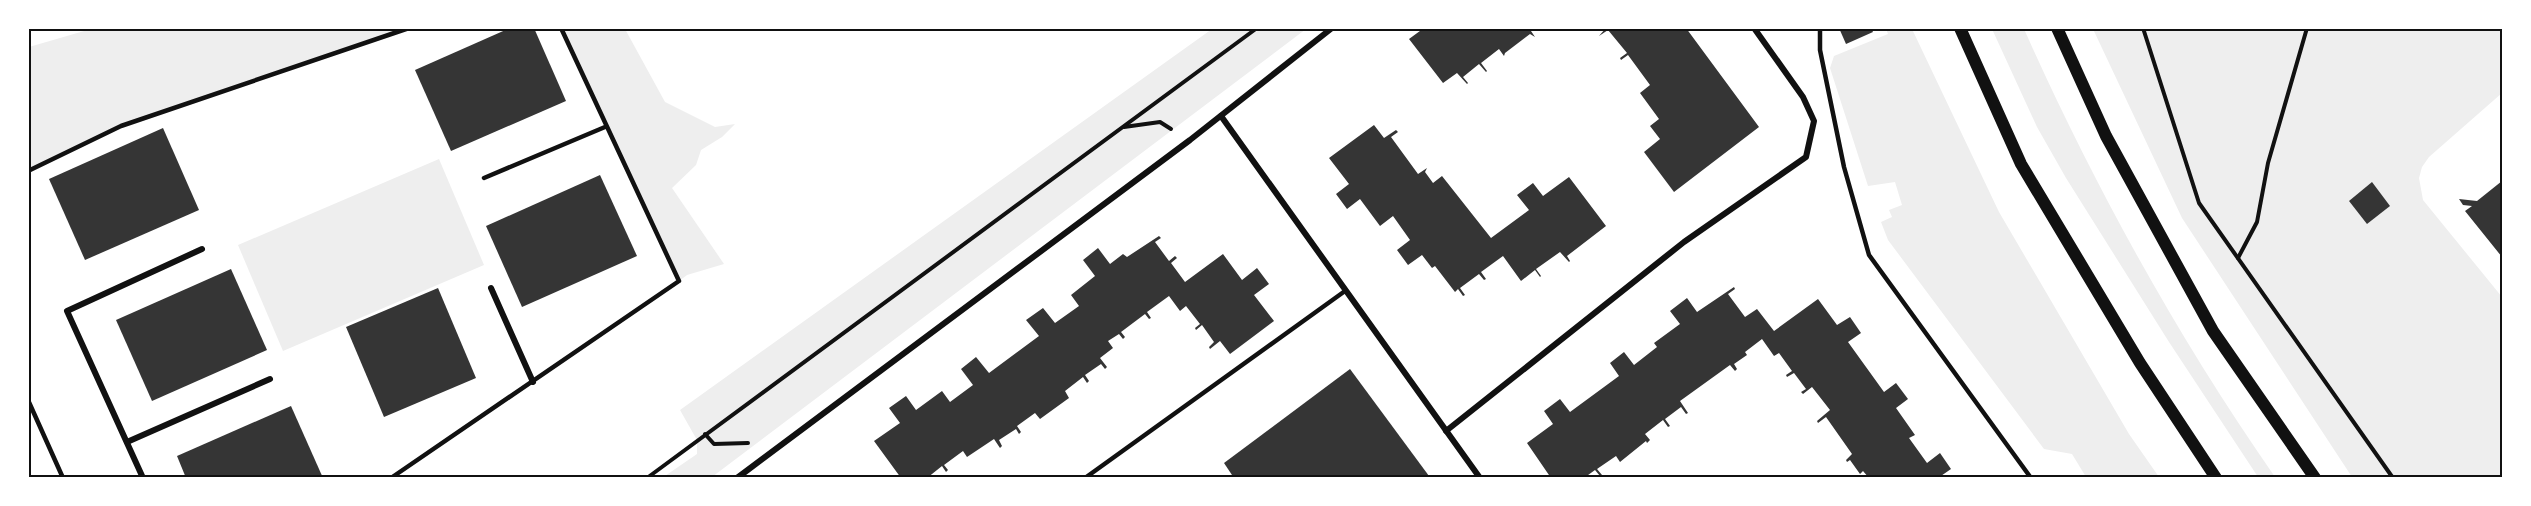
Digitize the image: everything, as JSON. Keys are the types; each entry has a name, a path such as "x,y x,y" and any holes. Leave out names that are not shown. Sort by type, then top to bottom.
{"main road":[{"path":"1960,28 2021,164 2140,363 2216,477"},
{"path":"2058,28 2106,136 2213,331 2315,477"}],"street":[{"path":"737,477 1190,140 1332,28"},
{"path":"1446,432 1684,242 1806,156 1814,121 1803,97 1754,28"},
{"path":"1221,116 1480,477"},
{"path":"142,477 67,310 202,249"},
{"path":"491,288 533,382"},
{"path":"127,442 270,379"}],"lane":[{"path":"28,171 121,126 409,28"},
{"path":"391,477 679,281 605,127 561,28"},
{"path":"1820,28 1820,50 1844,167 1869,255 2031,477"},
{"path":"484,178 605,127"},
{"path":"1084,477 1345,291"},
{"path":"28,400 63,477"}],"path":[{"path":"647,477 1257,28"},
{"path":"2143,28 2199,203 2393,477"},
{"path":"2238,258 2257,222 2268,164 2307,28"},
{"path":"1123,127 1160,122 1190,140"},
{"path":"705,434 714,444 757,442 767,455"}],"shaded area":[{"path":"91,29 409,29 121,126 29,171 29,47"},
{"path":"561,29 625,29 665,102 715,127 735,124 722,137 701,150 696,165 672,188 724,264 687,275 679,281"},
{"path":"1212,29 1306,29 712,477 662,478 697,454 697,440 680,410"},
{"path":"1886,29 1912,29 1999,212 2129,434 2159,477 2086,477 2072,454 2044,449 1888,240 1881,222 1892,217 1889,210 1902,205 1895,182 1868,186 1830,68 1834,56 1888,34"},
{"path":"1992,29 2024,29 2108,203 2139,259 2204,370 2275,477 2258,477 2169,342 2066,178 2037,127"},
{"path":"2093,29 2502,29 2502,93 2429,157 2422,167 2419,178 2423,200 2502,297 2502,477 2352,477 2182,218"},
{"path":"439,159 484,265 283,351 238,245"}],"building":[{"path":"510,28 534,28 566,101 451,151 415,70"},
{"path":"1424,28 1529,28 1535,37 1530,34 1504,56 1499,49 1481,63 1486,72 1479,64 1463,77 1467,84 1457,73 1443,83 1409,39"},
{"path":"1606,28 1686,28 1759,127 1674,192 1644,152 1660,139 1650,126 1659,119 1640,93 1650,85 1628,55 1621,60 1620,58 1627,53 1608,30 1599,36"},
{"path":"1839,28 1871,28 1873,32 1846,44"},
{"path":"1374,125 1384,138 1396,130 1398,132 1391,137 1418,174 1427,168 1425,172 1433,183 1442,176 1491,238 1529,210 1517,195 1533,183 1543,196 1569,177 1606,226 1567,256 1569,262 1560,252 1536,269 1540,277 1535,270 1521,281 1503,256 1481,272 1486,279 1484,280 1479,274 1460,288 1465,295 1463,296 1458,289 1455,292 1435,266 1432,268 1422,255 1408,265 1397,250 1410,240 1393,216 1380,226 1360,199 1347,209 1336,194 1349,184 1329,158"},
{"path":"163,128 199,210 85,260 49,179"},
{"path":"600,175 637,256 522,307 486,226"},
{"path":"2502,181 2502,257 2465,211 2472,206 2463,205 2459,199 2477,201"},
{"path":"2372,182 2390,206 2367,224 2349,201"},
{"path":"1159,236 1161,238 1155,242 1169,261 1175,256 1177,258 1171,263 1185,282 1223,254 1242,280 1257,268 1269,284 1254,295 1274,321 1230,354 1220,341 1210,349 1209,347 1214,342 1202,325 1196,330 1195,328 1200,324 1186,306 1180,311 1169,296 1147,312 1151,318 1149,319 1145,314 1121,332 1125,337 1123,339 1119,334 1108,341 1113,348 1100,358 1107,367 1105,369 1101,364 1085,375 1089,381 1087,383 1083,377 1065,391 1069,398 1040,419 1035,413 1017,426 1021,432 1019,434 1016,429 999,440 1002,446 1000,448 994,439 967,457 963,451 944,465 948,470 946,472 942,466 927,478 920,476 901,478 874,441 900,423 889,408 906,396 916,410 942,391 950,402 973,385 961,369 976,357 989,373 1039,336 1026,320 1043,308 1055,323 1079,306 1071,295 1095,276 1083,260 1098,248 1110,264 1123,254 1127,257"},
{"path":"231,269 267,350 152,401 116,320"},
{"path":"1734,287 1735,289 1728,294 1745,317 1757,309 1774,331 1818,299 1837,325 1850,317 1861,333 1848,342 1884,392 1896,383 1908,399 1896,408 1915,435 1909,438 1927,463 1940,453 1951,469 1938,478 1869,478 1863,471 1860,474 1850,460 1847,462 1846,460 1852,454 1826,417 1818,423 1817,421 1830,410 1812,387 1803,394 1801,392 1806,389 1794,373 1787,377 1786,375 1792,371 1779,353 1774,356 1762,339 1745,352 1747,355 1734,364 1737,369 1735,371 1730,365 1680,401 1688,413 1686,414 1681,407 1665,419 1670,426 1668,427 1663,420 1645,434 1650,440 1647,443 1646,441 1620,462 1616,456 1597,469 1602,475 1600,476 1595,470 1584,478 1551,478 1527,443 1553,424 1544,411 1560,399 1570,412 1619,376 1610,363 1624,352 1634,365 1657,347 1654,343 1680,324 1670,311 1687,298 1697,312"},
{"path":"438,288 476,378 384,417 346,327"},
{"path":"1350,369 1429,476 1234,478 1224,463"},
{"path":"291,406 323,478 186,478 177,456"}]}
